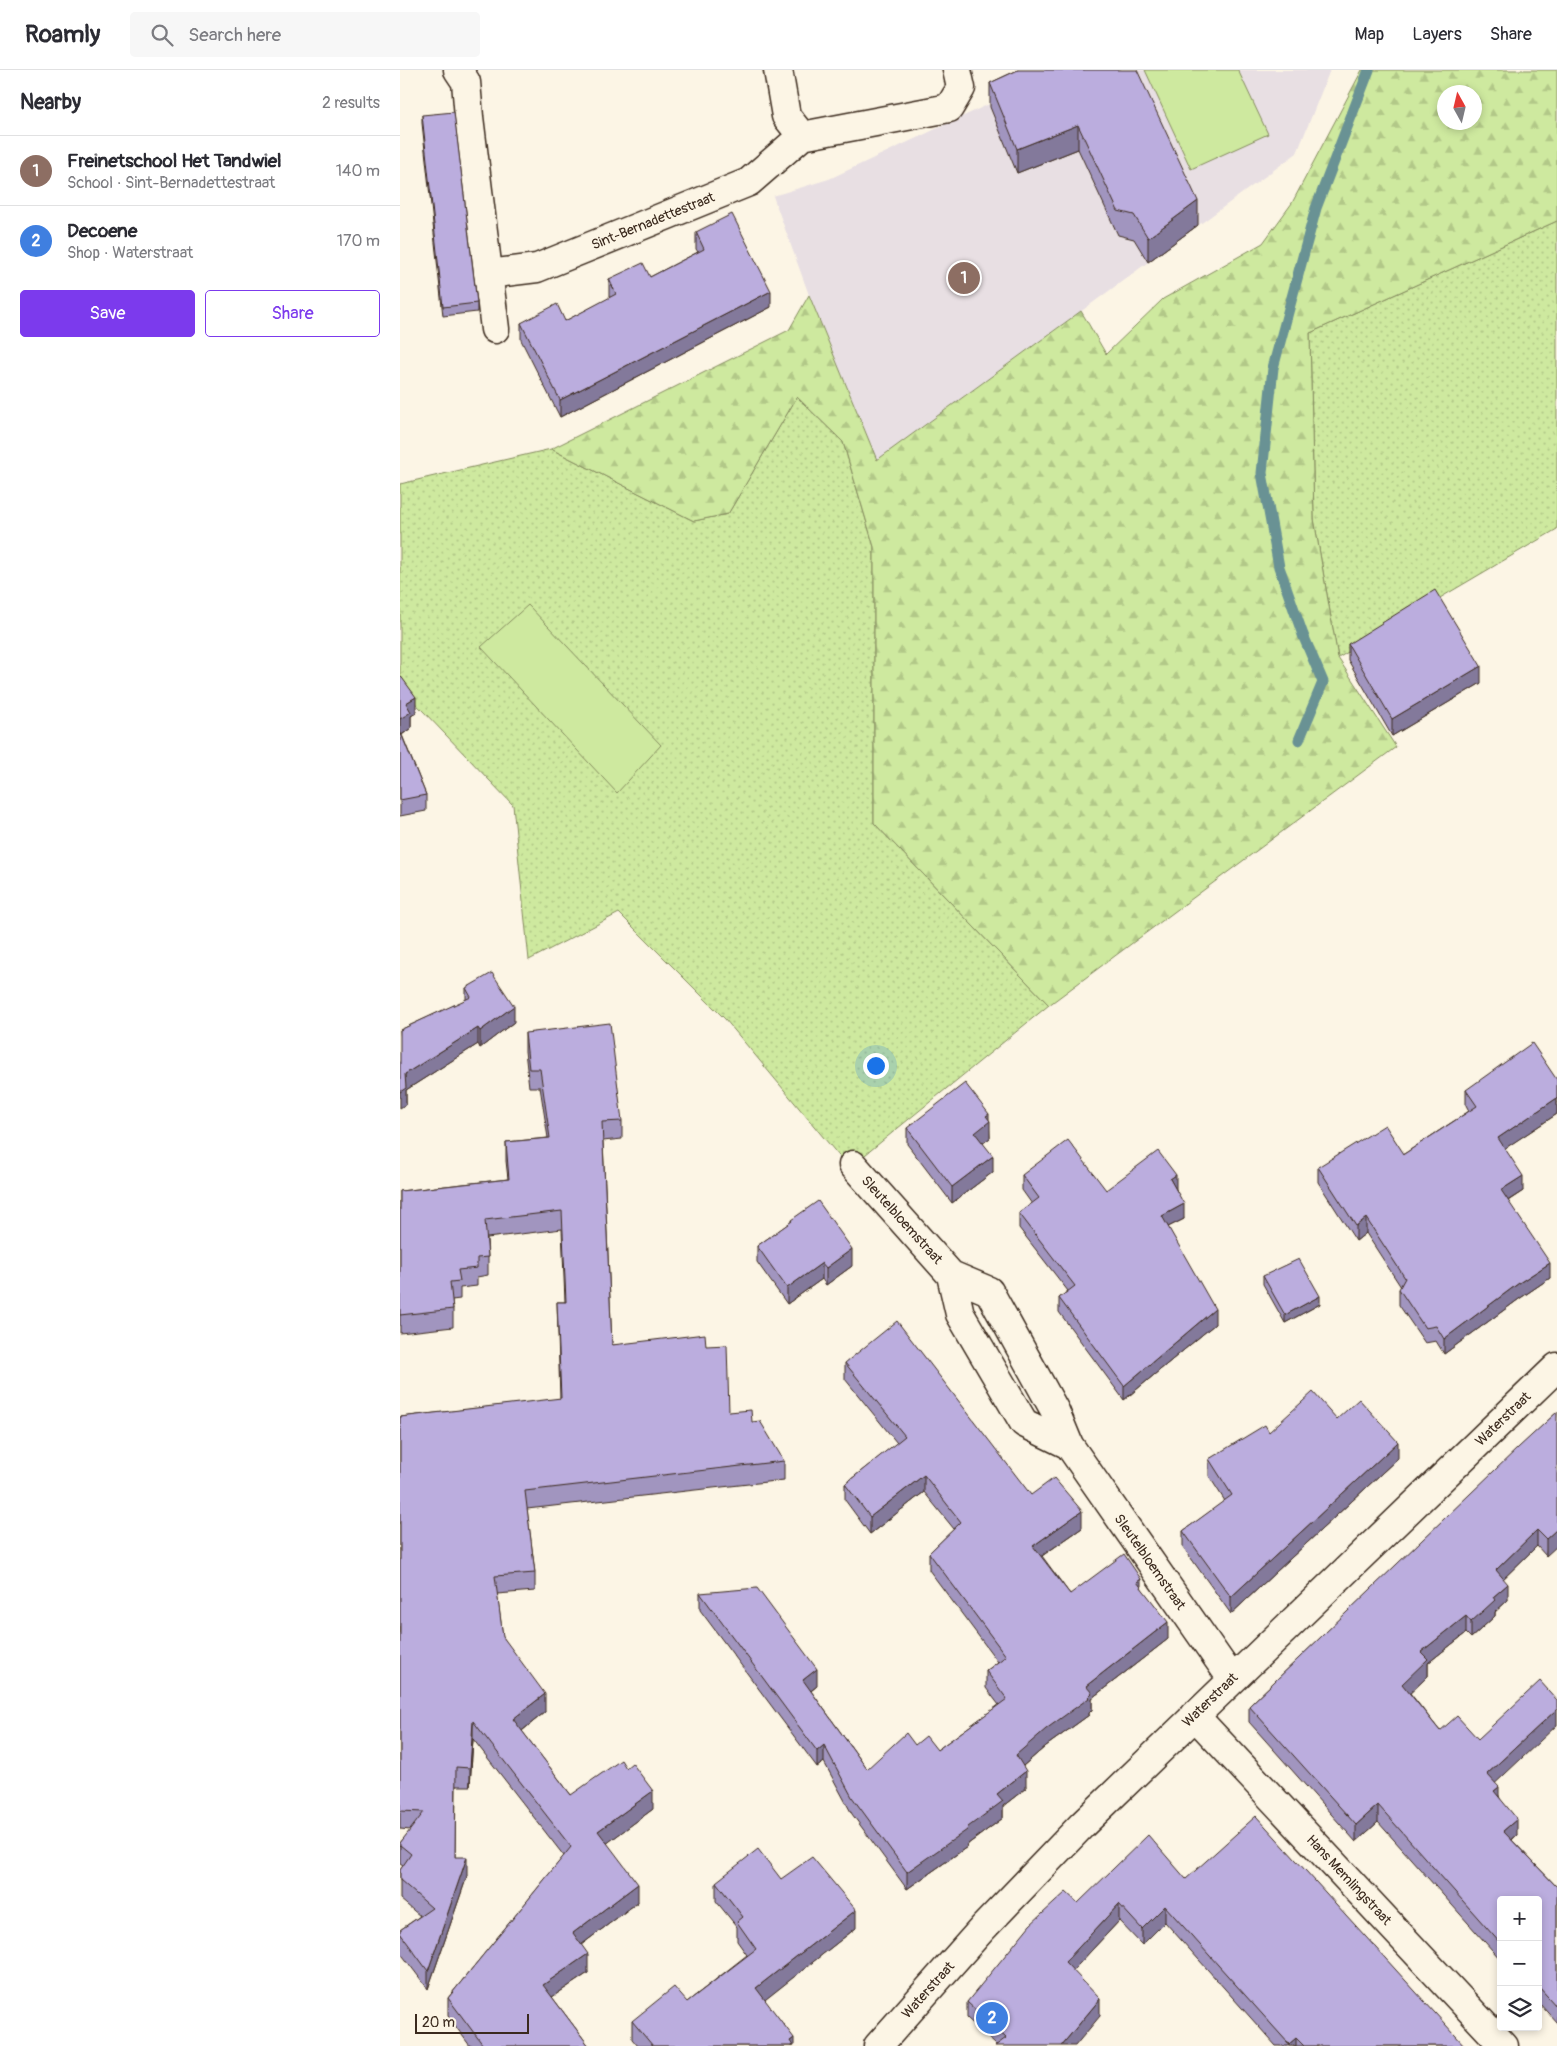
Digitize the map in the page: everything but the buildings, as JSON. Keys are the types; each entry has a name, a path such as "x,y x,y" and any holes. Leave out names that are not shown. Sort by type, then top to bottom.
{"street":[{"path":"458,70 466,82 495,329"},
{"path":"778,70 786,116 802,136 949,108 961,88 957,70"},
{"name":"Sint-Bernadettestraat","path":"488,274 537,268 749,182 802,136"},
{"name":"Sleutelbloemstraat","path":"853,1164 951,1275 988,1291 1055,1411 1069,1445 1232,1678"},
{"name":"Sleutelbloemstraat","path":"951,1275 960,1314 1024,1424 1069,1445"},
{"name":"Waterstraat","path":"878,2046 983,1928 1082,1825 1232,1678 1557,1367"},
{"name":"Hans Memlingstraat","path":"1194,1715 1504,2046"}],"shaded area":[{"path":"1062,70 1330,70 1297,153 877,461 809,295 773,196 829,179"}],"green space":[{"path":"1145,70 1238,70 1268,134 1191,169"},
{"path":"1362,70 1557,70 1557,221 1310,333 1314,519 1338,658 1396,747 1049,1005 874,823 874,547 843,442 797,397 728,514 694,521 551,449 789,330 809,295 877,460 1081,311 1106,354 1163,299 1263,243 1292,203"},
{"path":"1557,221 1557,529 1338,658 1314,519 1310,333"},
{"path":"797,397 843,442 874,547 874,823 1049,1005 849,1168 725,1019 619,913 529,960 513,805 400,687 400,484 551,449 694,521 728,514"},
{"path":"528,605 661,745 617,793 481,647"}],"waterway":[{"path":"1299,740 1323,682 1303,635 1279,567 1262,473 1273,368 1316,208 1369,70"}],"place":[{"name":"Freinetschool Het Tandwiel","path":"964,278"},
{"name":"Decoene","path":"992,2018"}]}
